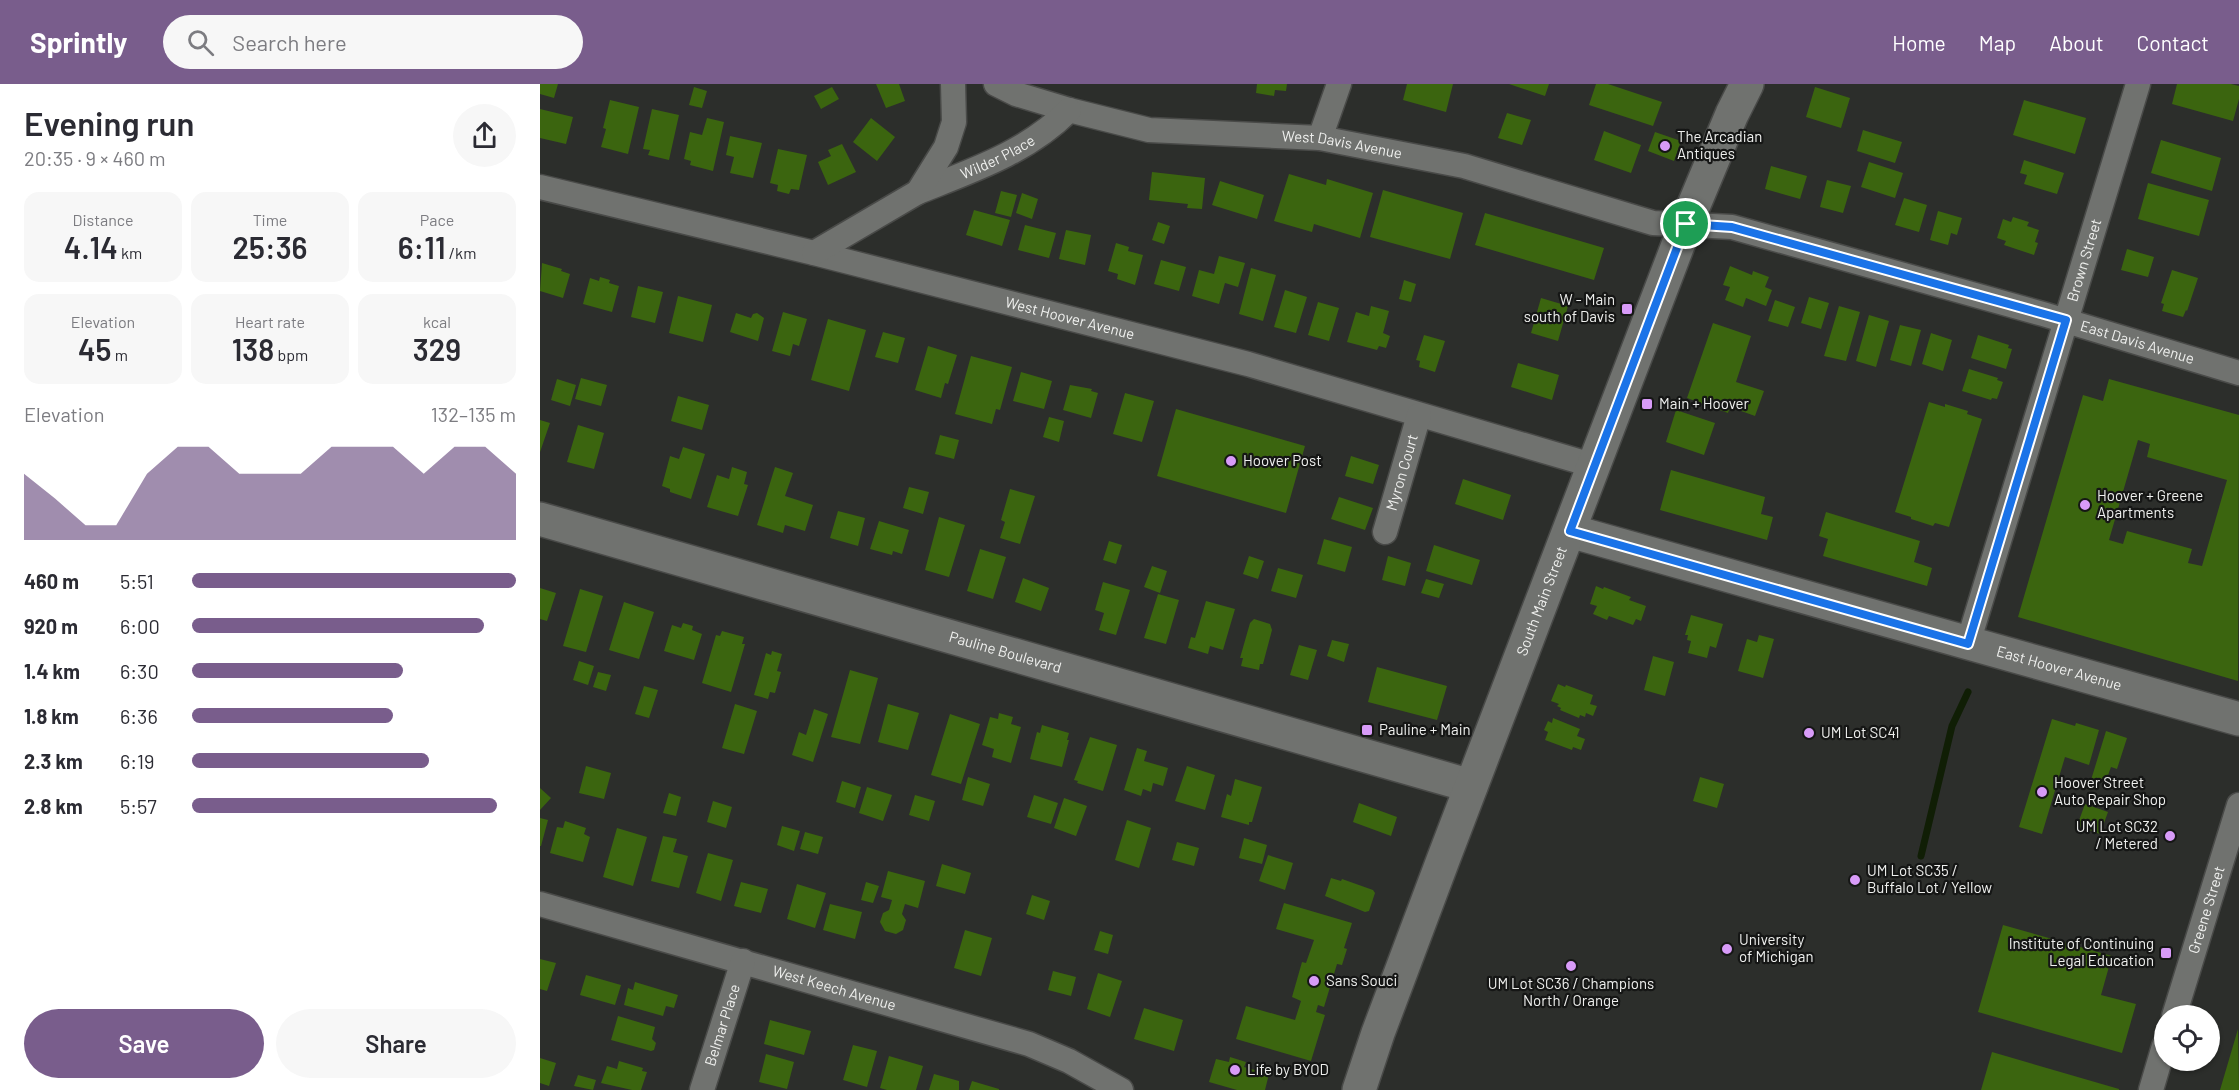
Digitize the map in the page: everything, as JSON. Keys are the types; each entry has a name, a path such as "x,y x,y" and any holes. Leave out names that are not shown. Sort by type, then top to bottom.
{"street":[{"name":"Wilder Place","path":"918,192 946,147 954,122 953,84"},
{"name":"West Davis Avenue","path":"996,84 1016,94 1069,111 1149,130 1320,138 1464,166 1653,223 1686,224"},
{"path":"1320,138 1339,84"},
{"name":"South Main Street","path":"1359,1090 1378,1033 1471,786 1686,224 1731,114 1747,84"},
{"name":"Brown Street","path":"1968,644 2138,84"},
{"name":"Wilder Place","path":"814,253 918,192 984,167 1024,145 1052,128 1069,111"},
{"name":"West Hoover Avenue","path":"540,187 814,253 1248,364 1595,466"},
{"name":"East Davis Avenue","path":"1686,224 1732,227 2066,320 2239,373"},
{"name":"Myron Court","path":"1385,532 1419,415"},
{"name":"Pauline Boulevard","path":"540,519 1471,786"},
{"name":"East Hoover Avenue","path":"1570,531 2239,719"},
{"name":"Greene Street","path":"2177,1005 2239,805"},
{"name":"West Keech Avenue","path":"540,904 1029,1044 1069,1061 1120,1090"},
{"name":"Belmar Place","path":"702,1090 743,961"},
{"path":"2151,1090 2157,1071"}],"building":[{"path":"540,84 558,84 554,98 540,94"},
{"path":"876,84 899,84 905,101 886,108"},
{"path":"1257,84 1287,84 1286,91 1275,90 1274,96 1256,93"},
{"path":"1407,84 1453,84 1446,112 1403,100"},
{"path":"1509,84 1549,84 1545,96"},
{"path":"1596,84 1608,84 1662,102 1653,126 1589,105"},
{"path":"2177,84 2239,86 2239,99 2233,121 2172,104"},
{"path":"694,87 707,91 702,108 689,105"},
{"path":"832,87 839,99 821,109 814,96"},
{"path":"1815,87 1850,98 1841,128 1806,117"},
{"path":"610,100 639,107 628,154 601,147"},
{"path":"2024,100 2086,118 2075,154 2013,135"},
{"path":"540,109 573,117 566,144 540,138"},
{"path":"652,109 679,115 669,160 648,155 650,150 643,149"},
{"path":"1507,113 1531,120 1522,145 1498,138"},
{"path":"707,118 724,122 713,171 690,165 691,161 684,159 690,132 702,135"},
{"path":"871,118 895,137 877,161 853,142"},
{"path":"1863,130 1902,142 1895,163 1857,151"},
{"path":"1604,131 1641,145 1631,173 1594,160"},
{"name":"The Arcadian Antiques","path":"1655,132 1681,141 1674,161 1648,151"},
{"path":"730,136 762,143 753,178 730,173 734,157 726,155"},
{"path":"2161,140 2221,158 2212,191 2151,173"},
{"path":"842,144 856,172 828,185 818,162 831,156 828,150"},
{"path":"778,149 807,155 799,190 791,189 789,194 777,191 778,185 770,183"},
{"path":"2024,160 2064,173 2057,194 2024,184 2027,175 2020,173"},
{"path":"1869,162 1903,173 1895,198 1861,187"},
{"path":"1771,166 1807,176 1800,199 1765,189"},
{"path":"1152,172 1205,178 1202,209 1187,208 1188,204 1149,200"},
{"path":"1289,174 1326,185 1327,179 1373,193 1360,238 1314,224 1312,232 1274,221"},
{"path":"1827,180 1851,186 1843,213 1820,207"},
{"path":"1220,181 1264,195 1257,219 1212,205"},
{"path":"2148,183 2209,200 2199,236 2138,219"},
{"path":"1383,190 1463,213 1450,259 1370,237"},
{"path":"1001,191 1017,195 1011,217 995,213"},
{"path":"1022,193 1038,199 1032,219 1016,213"},
{"path":"1904,198 1927,205 1919,232 1895,225"},
{"path":"974,210 1010,220 1002,246 966,235"},
{"path":"1938,211 1962,218 1957,235 1951,233 1948,245 1930,240"},
{"path":"1485,213 1604,248 1594,280 1475,245"},
{"path":"2013,217 2029,222 2027,226 2039,230 2034,255 2004,245 2006,241 1997,238 2003,219 2011,222"},
{"path":"1158,222 1170,226 1164,244 1152,240"},
{"path":"1025,225 1056,233 1049,258 1018,250"},
{"path":"1066,230 1091,235 1085,265 1059,259"},
{"path":"1116,243 1129,247 1128,251 1143,255 1135,285 1117,279 1118,274 1108,271"},
{"path":"2127,249 2154,257 2148,277 2121,270"},
{"path":"1219,256 1245,263 1238,287 1225,283 1219,304 1192,296 1199,270 1214,274"},
{"path":"1161,260 1186,267 1179,291 1154,284"},
{"path":"542,263 570,274 563,298 540,291"},
{"path":"1730,266 1752,275 1753,271 1769,277 1765,287 1772,290 1766,306 1746,298 1743,307 1725,300 1730,287 1723,285"},
{"path":"1251,268 1276,275 1263,321 1239,314"},
{"path":"2172,270 2198,278 2183,317 2162,311 2164,304 2161,303"},
{"path":"600,277 619,286 612,312 583,304 590,278 599,281"},
{"path":"1404,280 1416,284 1411,302 1399,299"},
{"path":"638,286 663,292 655,323 631,317"},
{"path":"1285,290 1307,297 1296,333 1274,327"},
{"path":"678,296 712,305 703,342 669,333"},
{"path":"1809,297 1829,303 1821,329 1801,323"},
{"path":"1541,298 1568,306 1558,341 1531,333"},
{"path":"1775,300 1795,307 1788,327 1768,321"},
{"path":"1318,302 1339,308 1329,341 1308,335"},
{"path":"1371,306 1389,311 1383,333 1390,336 1386,348 1379,346 1377,350 1347,342 1356,312 1369,316"},
{"path":"1839,306 1860,312 1846,361 1824,356"},
{"path":"783,312 807,319 799,346 793,344 790,356 772,351"},
{"path":"736,313 751,318 757,313 764,318 758,341 730,332"},
{"path":"1869,315 1889,321 1876,367 1856,361"},
{"path":"828,319 866,330 849,391 811,380"},
{"path":"1713,323 1751,336 1736,382 1764,391 1755,416 1730,407 1728,413 1687,398"},
{"path":"1900,325 1921,330 1911,366 1890,360"},
{"path":"883,332 905,338 898,363 875,357"},
{"path":"1931,333 1952,340 1943,371 1922,364"},
{"path":"1424,335 1445,341 1435,372 1419,367 1420,361 1416,360"},
{"path":"1978,335 2009,345 2008,348 2012,349 2006,369 1971,358"},
{"path":"928,346 957,355 941,398 915,390"},
{"path":"971,356 1012,367 1000,410 996,409 992,424 955,414"},
{"path":"1518,363 1559,375 1552,400 1511,387"},
{"path":"1969,369 1998,378 1997,380 2003,382 1997,399 1992,398 1991,400 1962,391"},
{"path":"1021,372 1052,381 1044,409 1013,401"},
{"path":"581,378 607,385 601,406 575,399"},
{"path":"557,379 576,385 570,406 551,400"},
{"name":"Hoover + Greene Apartments","path":"2109,379 2239,415 2238,681 2018,617 2083,395 2103,401","holes":["2138,440 2150,444 2147,457 2227,480 2202,566 2188,563 2192,549 2127,531 2123,544 2109,540"]},
{"path":"1070,385 1092,389 1091,391 1098,393 1091,418 1063,410"},
{"path":"1125,393 1154,401 1142,442 1113,434"},
{"path":"678,396 709,405 702,430 671,421"},
{"path":"1929,402 1968,411 1967,414 1982,419 1949,527 1935,523 1933,526 1895,512"},
{"name":"Hoover Post","path":"1176,409 1305,446 1286,513 1157,476"},
{"path":"1676,410 1715,423 1704,455 1666,442"},
{"path":"1049,417 1064,421 1059,442 1043,437"},
{"path":"540,420 550,423 540,452"},
{"path":"578,425 604,433 594,469 567,462"},
{"path":"940,435 959,440 954,459 935,454"},
{"path":"683,447 705,454 691,499 670,492 670,489 662,486 670,456 679,459"},
{"path":"1351,456 1379,465 1373,484 1345,476"},
{"path":"732,467 747,472 744,484 748,485 738,516 707,507 717,475 729,479"},
{"path":"775,467 793,473 785,496 813,505 805,531 785,525 783,533 757,525"},
{"path":"1671,470 1765,497 1761,514 1773,517 1767,540 1660,510"},
{"path":"1463,479 1511,495 1503,520 1455,504"},
{"path":"909,487 929,492 923,514 903,508"},
{"path":"1010,489 1035,496 1020,544 1000,538 1005,522 1001,520"},
{"path":"1339,497 1373,508 1365,530 1331,519"},
{"path":"838,511 865,518 858,546 830,538"},
{"path":"1826,512 1920,541 1914,562 1932,568 1927,586 1823,556 1828,539 1819,536"},
{"path":"939,517 965,525 949,577 925,570"},
{"path":"879,521 909,530 902,554 893,551 892,555 870,549"},
{"path":"1324,539 1352,547 1345,572 1317,564"},
{"path":"1109,541 1122,545 1116,564 1103,560"},
{"path":"1434,545 1480,560 1472,585 1426,571"},
{"path":"980,549 1006,557 993,599 967,591"},
{"path":"1249,556 1264,561 1258,579 1243,574"},
{"path":"1388,556 1411,563 1405,586 1382,580"},
{"path":"1152,566 1167,571 1160,593 1144,587"},
{"path":"1278,568 1303,575 1296,598 1271,591"},
{"path":"1023,578 1049,588 1041,611 1015,602"},
{"path":"1426,579 1444,584 1439,598 1421,593"},
{"path":"1103,582 1130,590 1116,635 1099,630 1104,613 1095,610"},
{"path":"1596,586 1631,597 1629,600 1646,606 1641,621 1636,619 1633,625 1609,616 1607,620 1593,614 1597,606 1590,604"},
{"path":"540,588 556,593 547,621 540,619"},
{"path":"580,589 603,596 586,652 563,646"},
{"path":"1158,594 1179,600 1166,644 1144,638"},
{"path":"1206,601 1235,609 1223,650 1210,646 1208,654 1188,648 1191,637 1195,638"},
{"path":"624,602 654,612 639,659 609,650"},
{"path":"1691,615 1723,624 1716,648 1710,646 1707,658 1688,653 1691,641 1687,640 1688,635 1685,635"},
{"path":"1254,619 1270,624 1272,630 1263,664 1260,664 1259,670 1241,666 1243,658 1240,658 1250,623"},
{"path":"683,623 693,626 692,630 702,634 694,660 664,651 672,625 681,628"},
{"path":"722,631 744,637 742,644 745,644 731,692 702,683 716,635 720,636"},
{"path":"1759,635 1774,639 1763,678 1738,671 1747,639 1757,642"},
{"path":"1332,640 1349,644 1344,662 1327,656"},
{"path":"1299,645 1317,650 1308,680 1290,675"},
{"path":"772,651 782,654 777,671 781,672 775,693 770,692 768,699 754,695 766,653 771,655"},
{"path":"1653,656 1674,662 1665,696 1644,690"},
{"path":"579,661 594,666 588,685 573,680"},
{"path":"1377,667 1447,686 1437,720 1368,702"},
{"path":"850,670 878,678 860,744 831,737"},
{"path":"598,672 611,675 606,691 593,687"},
{"path":"1558,684 1593,695 1590,704 1597,706 1593,716 1586,713 1585,717 1580,715 1579,718 1560,710 1561,708 1557,706 1559,704 1551,701"},
{"path":"644,686 658,690 649,718 635,714"},
{"path":"735,704 757,711 744,754 722,748"},
{"path":"888,704 919,713 908,750 878,742"},
{"path":"814,709 828,714 813,762 792,755 799,732 806,735"},
{"path":"999,713 1013,717 1011,724 1021,727 1011,763 992,757 994,749 982,745 990,717 998,719"},
{"path":"950,714 980,724 961,784 931,775"},
{"path":"1553,718 1580,729 1577,736 1585,739 1581,750 1573,747 1572,750 1545,740 1548,732 1544,730 1548,721 1552,723"},
{"name":"Hoover Street Auto Repair Shop","path":"2052,719 2099,730 2089,765 2065,757 2042,834 2019,827"},
{"path":"1042,725 1069,733 1062,767 1030,759 1037,732 1040,733"},
{"path":"2106,731 2127,738 2117,769 2111,767 2107,778 2103,777 2101,783 2091,780"},
{"path":"1090,737 1117,745 1103,791 1074,780"},
{"path":"1137,748 1147,751 1144,761 1168,768 1163,786 1153,783 1151,792 1143,789 1141,796 1124,790"},
{"path":"586,766 611,773 604,799 579,793"},
{"path":"1187,766 1215,775 1205,810 1175,801"},
{"path":"968,777 990,784 983,806 962,800"},
{"path":"1700,777 1724,784 1717,808 1693,801"},
{"path":"1235,779 1262,787 1252,822 1249,822 1249,825 1221,817 1227,794 1231,796"},
{"path":"842,781 861,787 855,808 836,802"},
{"path":"867,787 892,795 883,821 859,813"},
{"path":"540,788 551,798 540,810"},
{"path":"669,793 681,797 676,816 663,813"},
{"path":"915,795 935,801 929,821 909,815"},
{"path":"1034,795 1058,803 1051,824 1027,817"},
{"path":"1064,798 1087,806 1076,836 1054,828"},
{"path":"713,801 732,807 726,828 707,822"},
{"path":"1359,803 1397,817 1391,836 1353,822"},
{"path":"2085,804 2108,812 2100,834 2077,826"},
{"path":"540,818 548,820 541,846 540,846"},
{"path":"1127,820 1151,828 1139,868 1115,860"},
{"path":"565,821 586,828 584,834 590,837 583,862 550,853 557,827 563,828"},
{"path":"782,826 800,831 794,851 777,845"},
{"path":"617,828 647,837 633,886 603,877"},
{"path":"805,832 823,837 818,854 800,849"},
{"path":"663,836 677,839 673,852 688,856 679,888 651,881"},
{"path":"1244,838 1267,845 1262,864 1239,858"},
{"path":"1177,842 1199,848 1194,866 1172,860"},
{"path":"708,853 733,860 721,901 696,893"},
{"path":"1268,855 1293,863 1285,890 1259,881"},
{"path":"942,864 971,873 965,894 936,886"},
{"path":"888,871 925,881 918,908 905,904 902,914 906,920 903,930 896,934 885,931 880,922 883,913 889,910 892,900 881,897"},
{"path":"1331,878 1341,881 1342,879 1373,890 1375,893 1369,911 1365,912 1325,896"},
{"path":"741,882 768,889 761,913 734,906"},
{"path":"866,882 879,886 873,903 861,900"},
{"path":"797,884 826,893 815,928 787,919"},
{"path":"1032,895 1050,901 1044,920 1026,914"},
{"name":"Sans Souci","path":"1284,903 1352,923 1344,948 1347,949 1342,965 1337,964 1324,1007 1318,1005 1316,1012 1325,1015 1311,1061 1236,1039 1246,1006 1295,1020 1301,1001 1292,997 1302,962 1306,963 1314,940 1276,929"},
{"path":"830,904 862,912 855,939 823,930"},
{"path":"2003,925 2112,956 2101,995 2136,1004 2122,1053 1978,1012"},
{"path":"965,930 992,938 981,976 954,968"},
{"path":"1100,931 1113,935 1108,954 1094,950"},
{"path":"540,959 556,963 547,991 540,989"},
{"path":"1053,971 1076,977 1071,996 1048,990"},
{"path":"1098,973 1122,981 1110,1017 1087,1009"},
{"path":"586,975 621,985 615,1005 580,995"},
{"path":"635,982 678,995 674,1008 666,1006 663,1016 624,1005 628,988 633,990"},
{"path":"1144,1008 1183,1020 1174,1051 1134,1039"},
{"path":"618,1016 655,1027 652,1039 656,1043 654,1050 611,1040"},
{"path":"770,1020 811,1031 804,1055 764,1044"},
{"path":"2238,1029 2239,1090 2220,1090"},
{"path":"853,1045 877,1051 867,1087 843,1080"},
{"path":"1992,1052 2119,1089 2119,1090 1981,1090"},
{"path":"766,1054 794,1062 787,1089 759,1082"},
{"path":"889,1056 923,1066 916,1090 880,1088"},
{"name":"Life by BYOD","path":"1230,1057 1246,1062 1244,1067 1269,1074 1265,1090 1237,1090 1209,1082 1216,1059 1229,1062"},
{"path":"540,1058 556,1063 549,1086 540,1083"},
{"path":"619,1061 643,1068 642,1071 647,1072 641,1090 601,1083 607,1066 617,1069"},
{"path":"934,1074 959,1081 959,1090 929,1090"},
{"path":"578,1075 596,1080 593,1090 574,1086"},
{"path":"972,1081 999,1089 999,1090 969,1090"}],"waterway":[{"path":"1921,856 1952,726 1968,692"}],"place":[{"name":"The Arcadian Antiques","path":"1665,146"},
{"name":"W - Main south of Davis","path":"1627,309"},
{"name":"Main + Hoover","path":"1647,404"},
{"name":"Hoover Post","path":"1231,461"},
{"name":"Hoover + Greene Apartments","path":"2085,505"},
{"name":"Pauline + Main","path":"1367,730"},
{"name":"UM Lot SC41","path":"1809,733"},
{"name":"Hoover Street Auto Repair Shop","path":"2042,792"},
{"name":"UM Lot SC32 / Metered","path":"2170,836"},
{"name":"UM Lot SC35 / Buffalo Lot / Yellow","path":"1855,880"},
{"name":"University of Michigan","path":"1727,949"},
{"name":"Institute of Continuing Legal Education","path":"2166,953"},
{"name":"UM Lot SC36 / Champions North / Orange","path":"1571,966"},
{"name":"Sans Souci","path":"1314,981"},
{"name":"Life by BYOD","path":"1235,1070"}],"route":[{"path":"1686,224 1732,227 2066,320 1968,644 1570,531 1686,224"}]}
